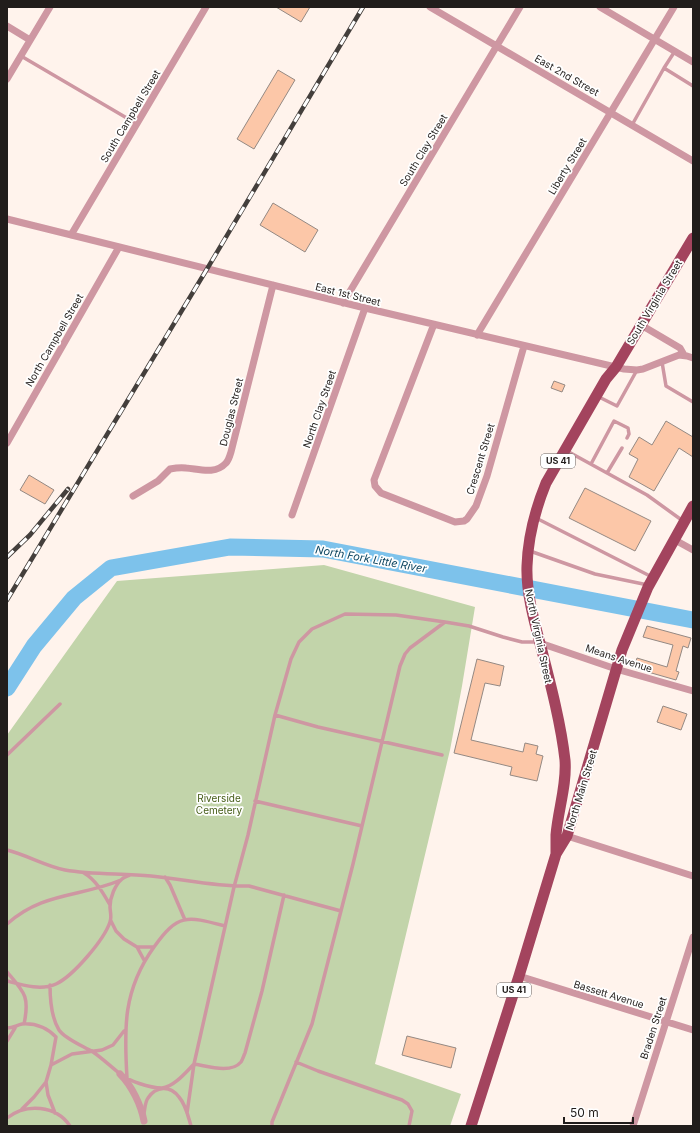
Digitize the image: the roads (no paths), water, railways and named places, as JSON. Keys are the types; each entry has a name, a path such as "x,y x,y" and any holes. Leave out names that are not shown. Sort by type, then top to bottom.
{"main road":[{"name":"South Virginia Street","path":"616,367 693,238"},
{"name":"North Virginia Street","path":"556,854 556,835 564,782 565,761 562,738 536,629 529,592 527,566 530,531 546,483 596,395 616,367"},
{"name":"North Main Street","path":"471,1126 556,854 567,836 616,669 650,583 693,506"}],"street":[{"path":"7,79 50,7"},
{"name":"South Campbell Street","path":"71,235 206,7"},
{"name":"East 2nd Street","path":"430,7 439,9 693,161"},
{"name":"South Clay Street","path":"343,303 520,7"},
{"path":"600,7 693,62"},
{"name":"Liberty Street","path":"477,335 674,7"},
{"path":"7,26 30,40"},
{"name":"East 1st Street","path":"7,219 343,303 616,367 643,370 679,355 684,355"},
{"name":"North Campbell Street","path":"7,443 119,247"},
{"name":"Douglas Street","path":"133,496 158,481 170,469 186,468 202,471 212,470 220,468 227,462 232,452 273,285"},
{"name":"North Clay Street","path":"292,516 365,308"},
{"name":"Crescent Street","path":"434,324 374,480 375,486 381,493 456,522 467,519 476,506 487,476 524,346"},
{"path":"641,325 680,348 684,355 693,358"},
{"path":"675,540 693,550"},
{"name":"Means Avenue","path":"540,642 616,669 693,691"},
{"path":"567,836 693,876"},
{"name":"Braden Street","path":"633,1126 693,936"},
{"name":"Bassett Avenue","path":"519,976 693,1030"},
{"path":"120,1074 127,1082 136,1099 144,1123"}],"lane":[{"path":"632,125 675,51"},
{"path":"21,56 137,124"},
{"path":"664,68 693,86"},
{"path":"662,362 666,386 693,402"},
{"path":"596,395 617,406 637,370"},
{"path":"591,464 614,421 628,428 629,434 627,438"},
{"path":"608,473 622,448"},
{"path":"565,450 647,495 684,522"},
{"path":"534,517 650,583"},
{"path":"528,550 595,574 650,583"},
{"path":"187,1113 194,1064 234,887 256,801 275,715 290,659 299,642 312,629 345,614 396,615 445,622 469,626 522,642 540,642"},
{"path":"272,1126 272,1122 312,1024 362,826 400,666 405,654 410,648 445,622"},
{"path":"7,755 60,704"},
{"path":"275,715 382,742 442,755"},
{"path":"256,801 362,826"},
{"path":"7,850 57,867 83,872 165,877 195,883 234,887 248,886 341,911"},
{"path":"83,872 99,887 110,905"},
{"path":"7,924 14,918 44,901 99,887 132,874"},
{"path":"165,877 185,920"},
{"path":"122,879 112,892 110,905 111,921 116,931 124,939 137,947 144,960"},
{"path":"194,1064 226,1068 234,1067 241,1062 245,1053 262,991 284,895"},
{"path":"127,1078 125,1030 129,1000 144,960 168,929 179,921 190,919 201,920 225,926"},
{"path":"7,981 41,987 55,984 84,960 100,940 111,921"},
{"path":"137,947 154,947"},
{"path":"7,972 18,984 26,998 27,1011 24,1024"},
{"path":"50,985 50,1001 54,1018 60,1031 93,1052 127,1078 142,1084 168,1088 178,1096 187,1113 191,1126"},
{"path":"7,1041 15,1028 20,1024 32,1024 45,1028 56,1037 46,1082 34,1097 20,1110 7,1118"},
{"path":"7,1028 15,1028"},
{"path":"51,1065 72,1054 102,1050 113,1044 125,1030"},
{"path":"296,1062 402,1100 408,1104 412,1111 409,1126"},
{"path":"144,1123 147,1099 154,1092 174,1083 194,1064"},
{"path":"46,1082 48,1095 55,1113"},
{"path":"20,1110 38,1108 55,1113 62,1117 70,1126"}],"waterway":[{"name":"North Fork Little River","path":"7,688 34,646 74,598 111,568 230,547 323,549 693,620"}],"railway":[{"path":"7,600 363,7"},
{"path":"7,557 30,535 68,489"}],"park label":[{"name":"Riverside Cemetery","path":"219,804"}]}
